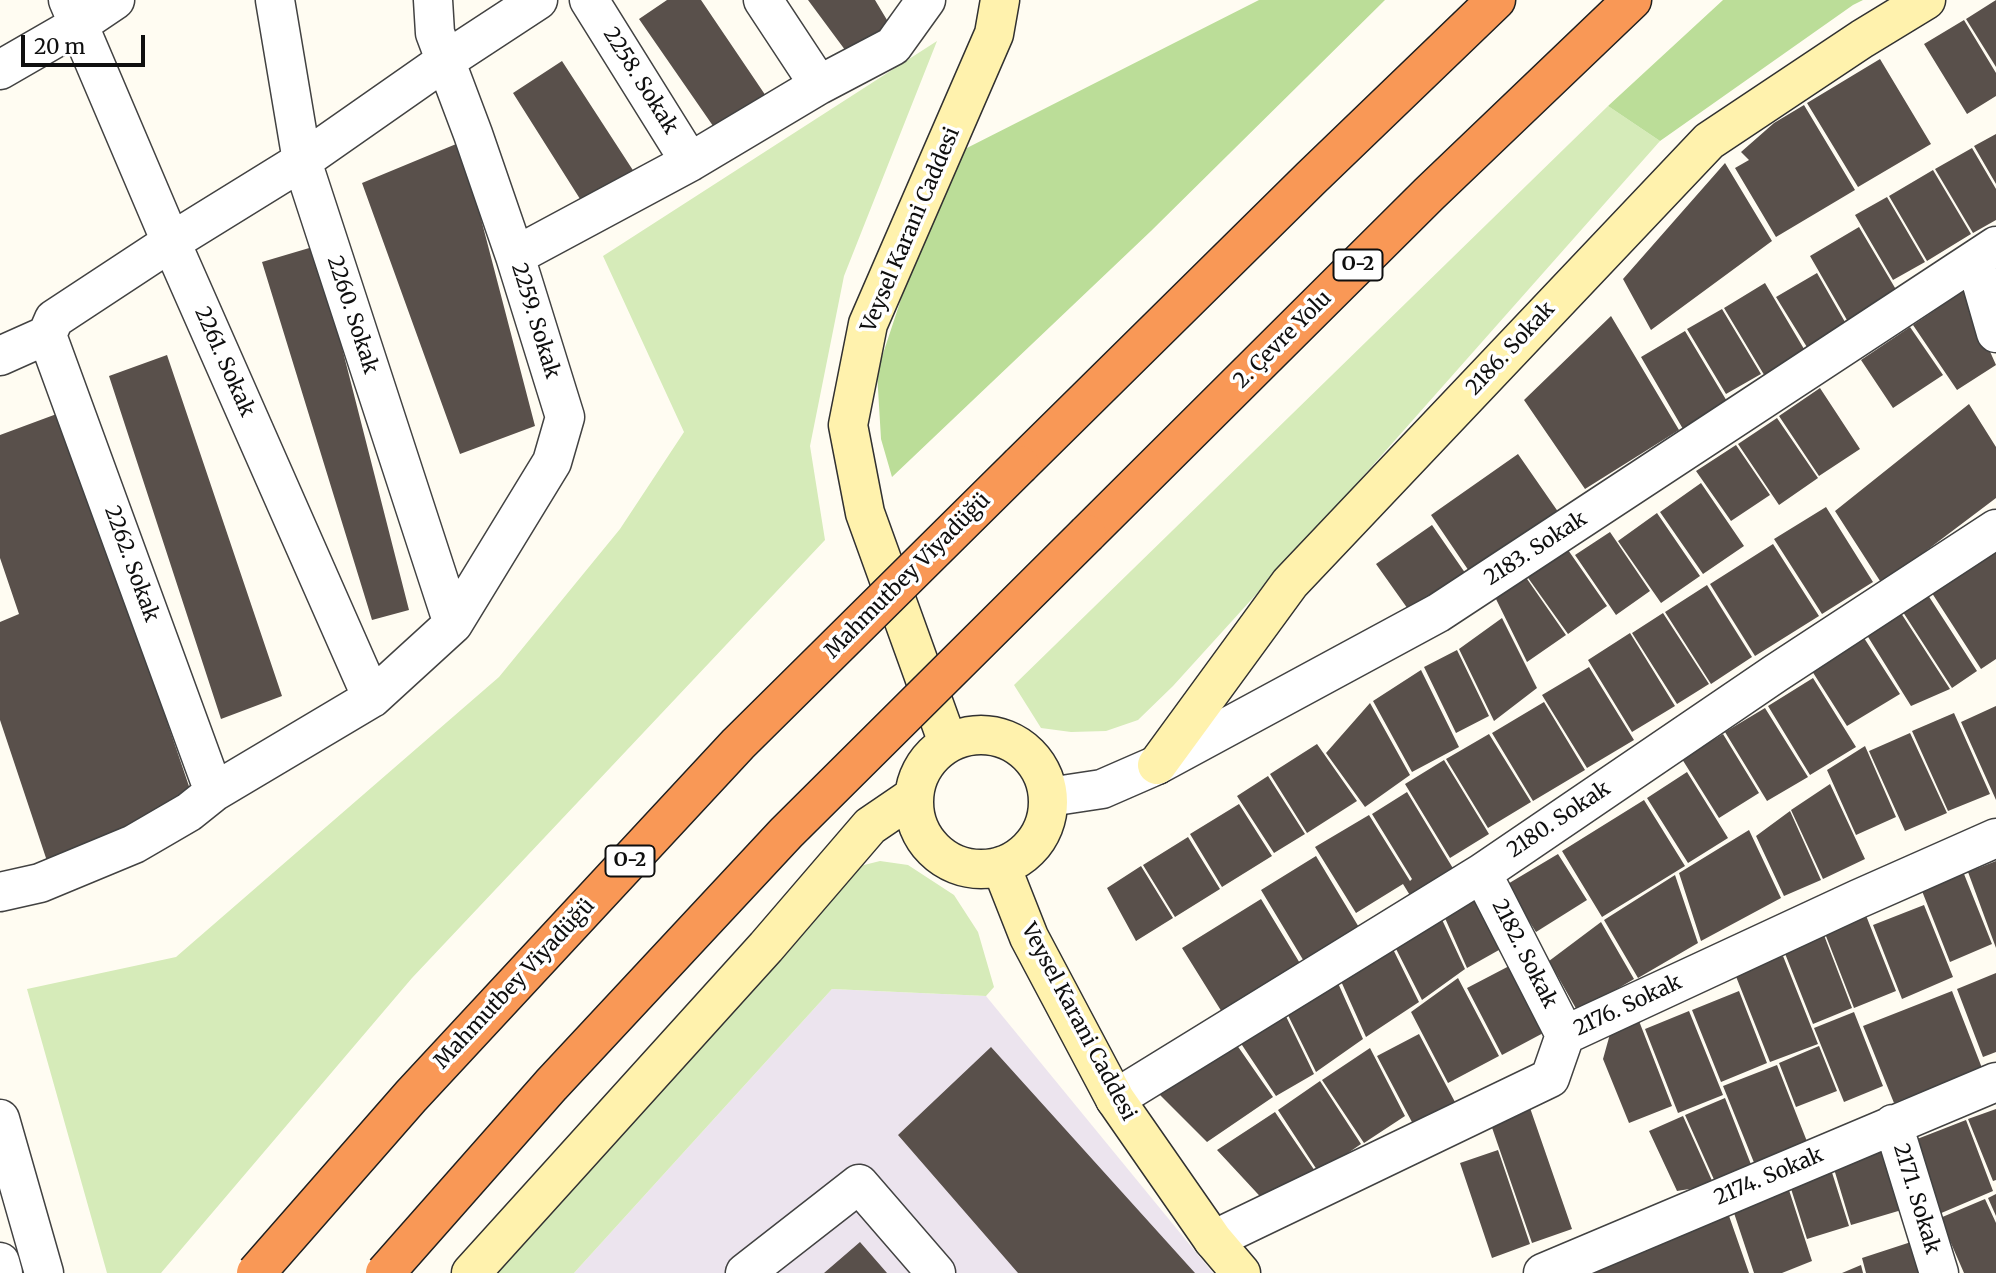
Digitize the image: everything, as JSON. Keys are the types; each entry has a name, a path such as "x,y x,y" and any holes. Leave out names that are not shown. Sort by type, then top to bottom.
{"highway":[{"name":"Mahmutbey Viyadüğü","path":"256,1273 411,1096 738,744 1496,0"},
{"name":"2. Çevre Yolu","path":"386,1273 551,1085 786,833 1429,194 1632,0"}],"main road":[{"name":"Veysel Karani Caddesi","path":"948,743 865,513 848,425 868,324 994,34 1000,0"},
{"name":"2186. Sokak","path":"1157,765 1290,583 1709,141 1926,0"},
{"path":"969,736 992,736 1013,743 1031,756 1037,765 1043,775 1049,797 1047,819 1037,840 1021,857 1001,866 979,869 957,865 938,854 924,838 916,817 914,796 920,775 931,757 948,743 969,736"},
{"path":"471,1273 766,947 870,826 914,796"},
{"name":"Veysel Karani Caddesi","path":"1001,866 1029,937 1115,1100 1213,1240 1241,1273"}],"street":[{"path":"0,71 73,12 115,0"},
{"name":"2260. Sokak","path":"275,0 302,161 453,624"},
{"name":"2259. Sokak","path":"0,892 40,883 135,844 189,812 215,792 372,698 453,624 552,462 565,417 515,256 435,33 433,0"},
{"path":"0,356 47,335 54,319 302,161 444,61 538,0"},
{"name":"2258. Sokak","path":"589,0 690,162"},
{"path":"763,0 819,85"},
{"path":"515,256 690,162 819,85 893,46 926,0"},
{"name":"2261. Sokak","path":"73,12 372,698"},
{"path":"1985,253 1996,333"},
{"name":"2183. Sokak","path":"1049,797 1102,789 1157,765 1438,613 1985,253"},
{"name":"2262. Sokak","path":"47,335 215,792"},
{"name":"2180. Sokak","path":"1115,1100 1482,873 1776,673 1996,529"},
{"name":"2176. Sokak","path":"1213,1240 1550,1077 1565,1035 1996,838"},
{"name":"2182. Sokak","path":"1482,873 1565,1035"},
{"name":"2174. Sokak","path":"1543,1273 1996,1082"},
{"path":"0,1119 44,1273"},
{"name":"2171. Sokak","path":"1893,1124 1939,1273"},
{"path":"745,1273 859,1184 936,1273"},
{"path":"0,1262 3,1273"}],"shaded area":[{"path":"832,989 986,996 1213,1273 574,1273"}],"green space":[{"path":"1259,0 1385,0 1151,231 892,477 881,439 877,372 903,293 957,153"},
{"path":"1723,0 1863,0 1660,141 1608,106"},
{"path":"937,41 844,276 810,446 825,540 412,978 161,1273 107,1273 27,989 176,957 499,677 620,529 684,432 603,256"},
{"path":"1608,106 1660,141 1173,686 1138,720 1106,731 1071,732 1041,728 1014,685"},
{"path":"880,861 908,865 954,895 978,932 994,987 986,996 832,989 574,1273 498,1273 856,867"}],"building":[{"path":"667,0 701,0 770,102 720,136 639,19"},
{"path":"808,0 875,0 893,30 851,58"},
{"path":"1996,0 1996,67 1966,19"},
{"path":"1964,20 1996,73 1996,96 1967,114 1924,44"},
{"path":"1880,59 1931,144 1858,187 1807,103"},
{"path":"562,61 638,178 587,210 513,93"},
{"path":"1804,105 1855,190 1776,237 1735,168 1749,160 1741,152 1774,123"},
{"path":"1996,134 1996,184 1974,146"},
{"path":"461,142 535,426 460,454 362,183"},
{"path":"1972,148 1996,189 1996,220 1973,233 1935,169"},
{"path":"1725,163 1772,241 1651,330 1623,279"},
{"path":"1933,170 1971,234 1927,261 1889,196"},
{"path":"1887,197 1925,262 1893,280 1855,215"},
{"path":"1859,227 1901,298 1851,327 1810,256"},
{"path":"316,246 409,610 372,620 262,262"},
{"path":"1817,273 1849,329 1810,352 1776,297"},
{"path":"1765,283 1807,354 1766,378 1724,308"},
{"path":"1963,291 1996,365 1957,390 1913,325"},
{"path":"1722,309 1761,374 1726,394 1687,329"},
{"path":"1611,316 1679,430 1585,489 1524,400"},
{"path":"1910,327 1943,375 1893,408 1861,360"},
{"path":"1685,331 1728,403 1683,429 1641,357"},
{"path":"167,355 282,696 221,719 109,376"},
{"path":"1820,388 1860,449 1819,476 1779,416"},
{"path":"1969,404 1996,447 1996,498 1882,584 1835,511"},
{"path":"62,412 194,801 47,861 0,720 0,622 19,614 0,558 0,435"},
{"path":"1777,418 1818,478 1779,505 1738,444"},
{"path":"1736,445 1770,495 1731,521 1696,471"},
{"path":"1518,454 1561,516 1473,577 1431,515"},
{"path":"1701,483 1744,546 1703,574 1660,512"},
{"path":"1826,507 1873,582 1822,614 1774,539"},
{"path":"1657,513 1700,576 1661,603 1618,541"},
{"path":"1432,525 1470,580 1415,619 1376,564"},
{"path":"1610,532 1650,591 1616,615 1575,555"},
{"path":"1773,544 1819,616 1755,656 1710,584"},
{"path":"1566,547 1607,606 1568,634 1526,575"},
{"path":"1996,547 1996,659 1981,669 1930,590"},
{"path":"1525,576 1566,635 1527,662 1495,597"},
{"path":"1707,585 1752,657 1711,684 1665,612"},
{"path":"1926,592 1977,671 1952,688 1901,609"},
{"path":"1899,610 1950,689 1911,706 1865,632"},
{"path":"1663,613 1709,684 1677,704 1632,633"},
{"path":"1502,618 1537,688 1494,721 1459,649"},
{"path":"1857,627 1900,694 1847,726 1805,660"},
{"path":"1630,633 1675,706 1632,732 1588,660"},
{"path":"1457,650 1489,716 1456,733 1424,667"},
{"path":"1589,667 1634,740 1587,768 1542,695"},
{"path":"1421,670 1459,747 1412,772 1373,701"},
{"path":"1813,678 1856,747 1810,775 1768,706"},
{"path":"1544,702 1585,770 1533,801 1492,733"},
{"path":"1370,703 1410,775 1365,807 1326,753"},
{"path":"1996,706 1996,800 1961,722"},
{"path":"1765,708 1808,777 1767,801 1725,732"},
{"path":"1954,713 1990,794 1948,811 1912,731"},
{"path":"1910,733 1947,813 1905,831 1869,751"},
{"path":"1489,734 1531,802 1488,828 1446,759"},
{"path":"1723,734 1759,793 1719,818 1682,759"},
{"path":"1317,744 1357,801 1307,833 1270,774"},
{"path":"1865,746 1896,817 1856,835 1827,770"},
{"path":"1444,760 1489,834 1450,858 1405,784"},
{"path":"1687,772 1728,838 1688,863 1647,798"},
{"path":"1268,776 1305,834 1274,853 1237,796"},
{"path":"1830,784 1865,859 1823,879 1791,810"},
{"path":"1407,792 1454,870 1411,897 1403,884 1356,913 1315,847 1369,815 1410,881 1412,879 1372,814"},
{"path":"1644,800 1685,866 1602,917 1562,851"},
{"path":"1239,804 1272,856 1222,887 1190,834"},
{"path":"1790,811 1821,880 1784,896 1756,836"},
{"path":"1749,830 1781,898 1701,941 1679,873"},
{"path":"1188,837 1220,889 1175,917 1143,865"},
{"path":"1558,854 1587,900 1536,932 1506,885"},
{"path":"1316,856 1360,929 1305,963 1261,890"},
{"path":"1996,861 1996,948 1968,872"},
{"path":"1141,866 1173,918 1136,941 1107,888"},
{"path":"1964,874 1992,944 1950,962 1922,891"},
{"path":"1675,875 1698,943 1638,978 1604,920"},
{"path":"1479,884 1506,946 1467,968 1441,909"},
{"path":"1261,899 1301,965 1225,1017 1182,948"},
{"path":"1924,905 1953,977 1902,999 1873,925"},
{"path":"1438,911 1465,969 1422,1000 1392,941"},
{"path":"1865,913 1896,991 1854,1008 1824,931"},
{"path":"1601,922 1634,979 1578,1012 1549,961"},
{"path":"1822,930 1852,1008 1813,1024 1782,946"},
{"path":"1390,943 1419,1002 1366,1037 1336,970"},
{"path":"1783,956 1818,1044 1770,1062 1735,974"},
{"path":"1513,964 1547,1031 1502,1055 1467,988"},
{"path":"1333,972 1363,1039 1316,1072 1283,1005"},
{"path":"1996,973 1996,1052 1983,1057 1957,989"},
{"path":"1458,978 1499,1056 1448,1083 1411,1012"},
{"path":"1739,991 1767,1063 1721,1082 1692,1010"},
{"path":"1952,991 1982,1068 1894,1103 1863,1026"},
{"path":"1281,1006 1314,1074 1276,1096 1236,1036"},
{"path":"1689,1011 1723,1095 1678,1113 1645,1029"},
{"path":"1854,1012 1883,1086 1844,1102 1814,1028"},
{"path":"1639,1021 1672,1106 1629,1123 1603,1059 1610,1034"},
{"path":"1419,1034 1455,1102 1413,1124 1377,1056"},
{"path":"1232,1038 1273,1097 1207,1142 1155,1090"},
{"path":"1819,1046 1837,1091 1796,1107 1779,1063"},
{"path":"991,1047 1195,1273 1018,1273 898,1135"},
{"path":"1370,1048 1405,1116 1364,1143 1322,1080"},
{"path":"1777,1065 1808,1144 1755,1165 1723,1086"},
{"path":"1320,1081 1361,1144 1319,1173 1278,1110"},
{"path":"1725,1098 1752,1167 1716,1184 1685,1115"},
{"path":"1529,1105 1572,1229 1532,1243 1489,1119"},
{"path":"1996,1109 1996,1180 1993,1181 1968,1119"},
{"path":"1275,1112 1317,1174 1269,1206 1217,1150"},
{"path":"1683,1116 1714,1185 1677,1191 1649,1131"},
{"path":"1966,1120 1993,1191 1939,1214 1912,1141"},
{"path":"1884,1142 1905,1209 1851,1225 1831,1159"},
{"path":"1498,1150 1530,1244 1492,1258 1460,1163"},
{"path":"1828,1160 1849,1226 1807,1239 1786,1173"},
{"path":"1788,1187 1812,1261 1782,1273 1754,1273 1733,1210"},
{"path":"1996,1194 1996,1216 1988,1198"},
{"path":"1985,1199 1996,1223 1996,1273 1964,1273 1940,1218"},
{"path":"1728,1213 1749,1273 1593,1273 1592,1270"},
{"path":"860,1242 887,1273 824,1273"},
{"path":"1911,1242 1921,1273 1866,1273 1862,1258"},
{"path":"1861,1265 1863,1273 1842,1273"}]}
